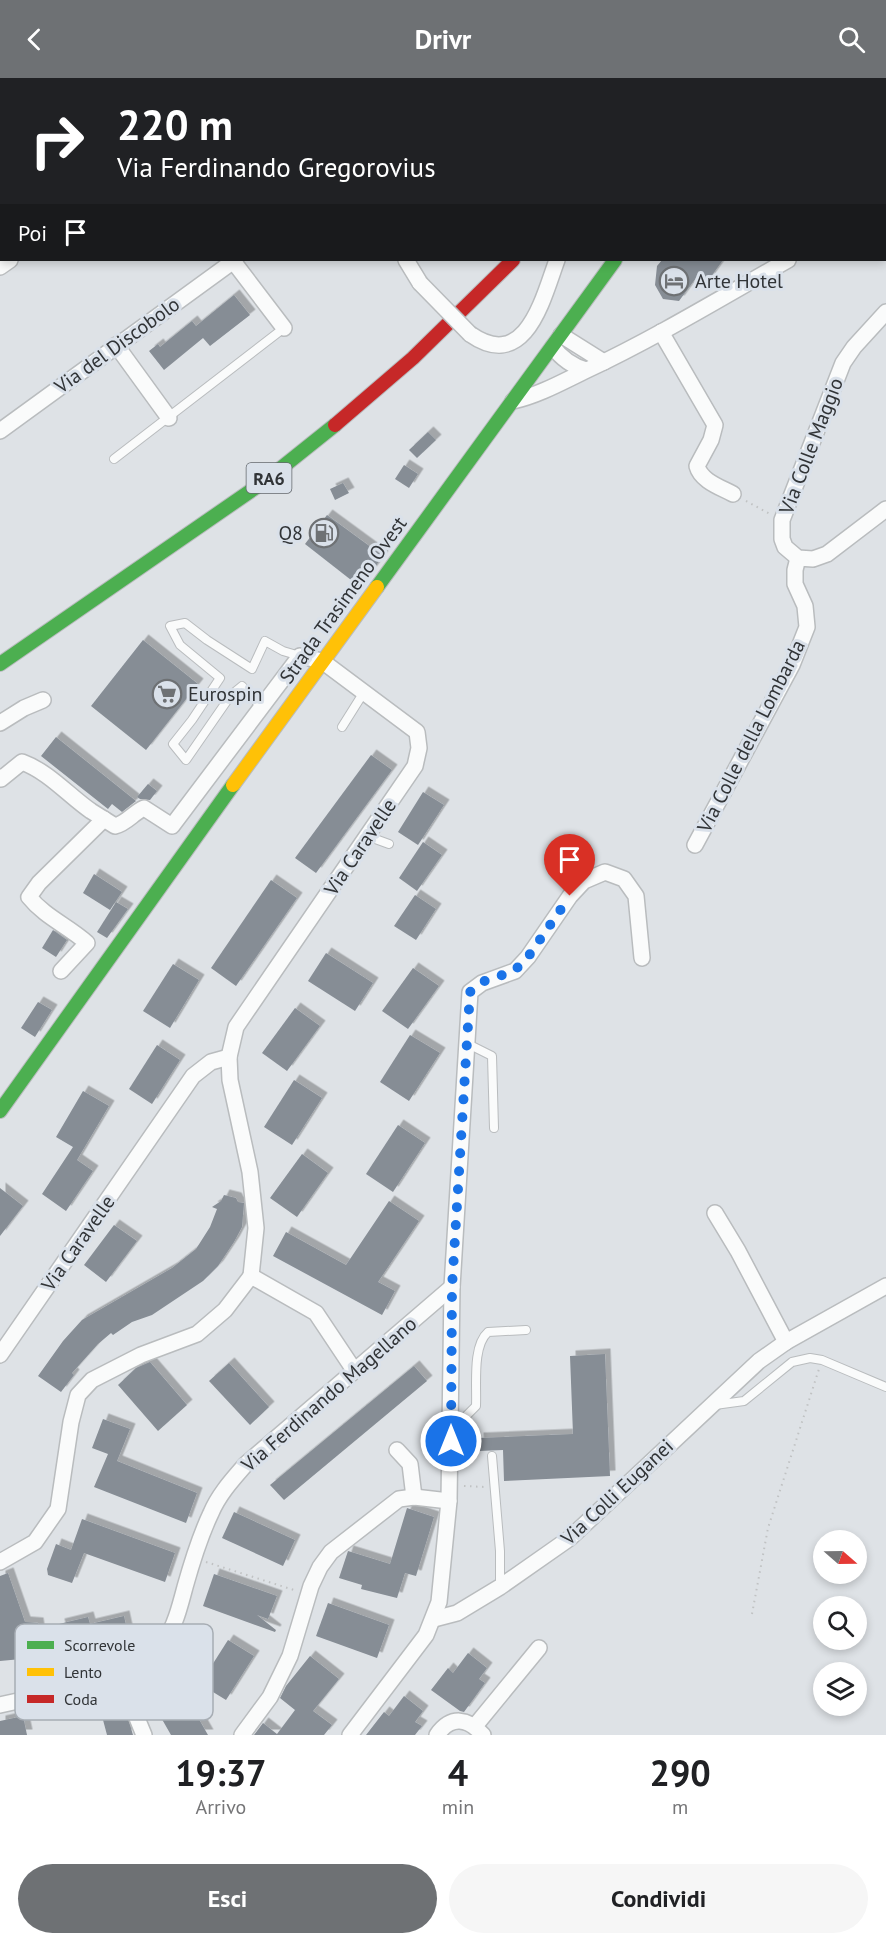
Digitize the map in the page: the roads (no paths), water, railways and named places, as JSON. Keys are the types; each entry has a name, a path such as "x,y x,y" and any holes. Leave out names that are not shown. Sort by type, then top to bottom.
{"main road":[{"name":"RA6","path":"0,664 265,481 413,358 512,261"},
{"name":"Strada Trasimeno Ovest","path":"0,1111 322,661 614,261"},
{"path":"432,318 456,295"}],"street":[{"name":"Via del Discobolo","path":"0,431 233,261"},
{"path":"235,261 284,328"},
{"path":"407,261 420,283 470,334 484,344 498,345 510,343 528,330 536,316 557,261"},
{"path":"513,401 532,396 604,362 786,261"},
{"name":"Via Colle Maggio","path":"798,558 785,547 782,539 782,520 843,363 854,347 886,312"},
{"path":"661,332 715,425 711,440 697,465 699,471 703,477 733,494"},
{"path":"557,341 604,362"},
{"path":"557,341 560,356 576,368 586,370"},
{"path":"116,345 169,418"},
{"path":"798,558 813,559 827,554 886,509"},
{"name":"Via Colle della Lombarda","path":"695,845 784,680 807,627 805,606 795,585 798,558"},
{"path":"0,779 22,762 31,765 115,826 123,824 144,808 172,826 300,656 322,661"},
{"name":"Via Caravelle","path":"252,1276 256,1228 249,1172 230,1080 229,1057 236,1027 415,766 419,748 417,732 322,661"},
{"path":"0,723 24,708 43,700"},
{"path":"61,972 87,943 40,910 29,897 39,883 105,819"},
{"path":"350,1735 426,1635 439,1602 449,1501 452,1287 470,992 482,982 514,971 528,957 570,896 584,881 605,872 624,879 636,896 642,958"},
{"name":"Via Caravelle","path":"0,1354 193,1077 211,1062 229,1057"},
{"path":"715,1213 738,1251 786,1342"},
{"path":"0,1562 35,1542 58,1509 71,1422 78,1395 92,1380 141,1355 197,1334 225,1310 252,1276 316,1313 354,1370"},
{"name":"Via Colli Euganei","path":"434,1619 457,1613 500,1587 570,1538 759,1361 786,1342 886,1286"},
{"name":"Via Ferdinando Magellano","path":"174,1624 210,1513 218,1499 246,1464 452,1287"},
{"path":"397,1450 410,1464 414,1497"},
{"path":"242,1735 270,1698 290,1656 320,1567 331,1552 399,1499 414,1497 449,1501"},
{"path":"437,1735 445,1725 460,1720 479,1730 539,1648"},
{"name":"Via Ferdinando Magellano","path":"0,1705 15,1702"},
{"path":"138,1720 144,1735"}],"lane":[{"path":"114,459 284,328"},
{"path":"262,708 242,687 231,696 186,760 173,744 220,678 180,645 170,626 185,623 252,669 265,642 300,656"},
{"path":"342,727 364,692"},
{"path":"367,836 389,844"},
{"path":"468,1044 492,1056 494,1128"},
{"path":"451,1424 465,1417 476,1406 478,1347 481,1340 488,1332 526,1330"},
{"path":"710,1405 744,1401 792,1362 810,1358 822,1360 886,1387"},
{"path":"492,1456 500,1551 500,1587"}],"place":[{"name":"Arte Hotel","path":"674,281"},
{"name":"Q8","path":"324,533"},
{"name":"Eurospin","path":"167,694"}]}
